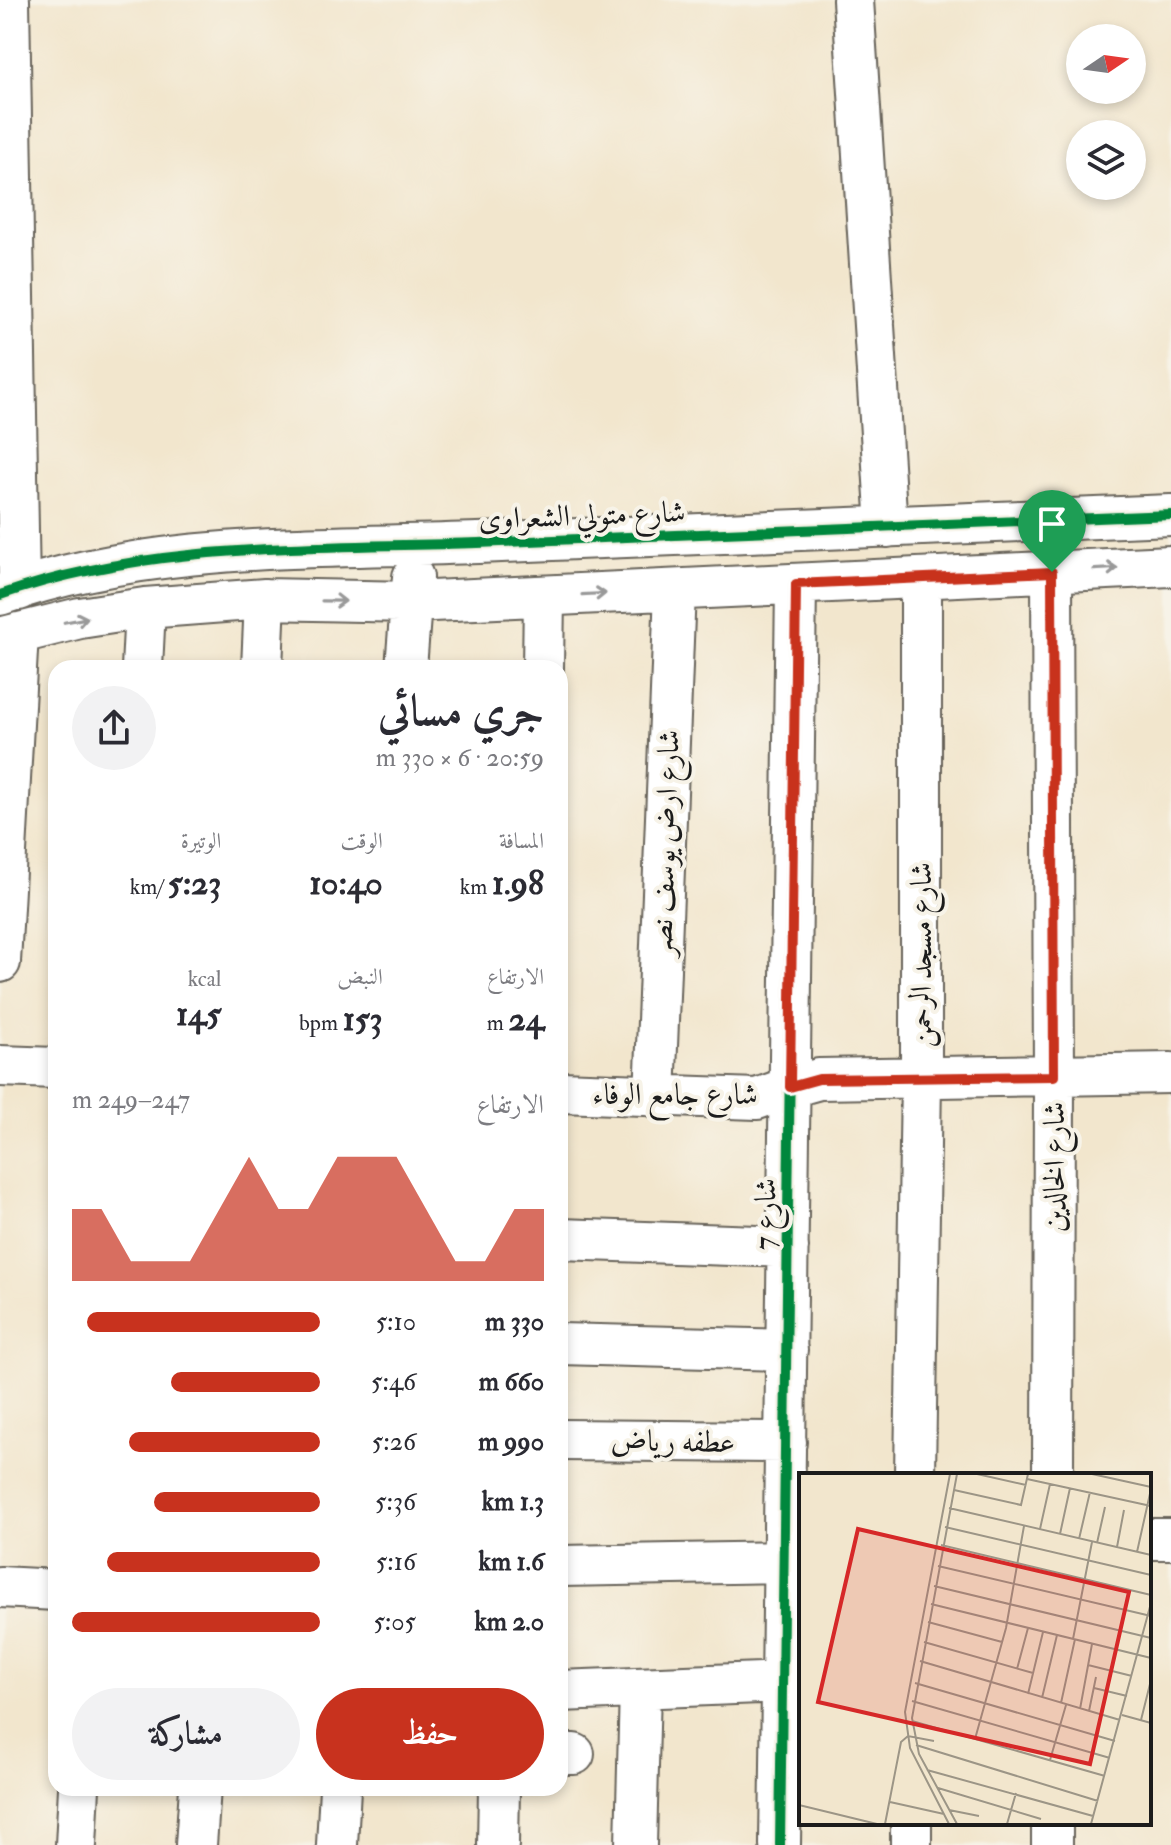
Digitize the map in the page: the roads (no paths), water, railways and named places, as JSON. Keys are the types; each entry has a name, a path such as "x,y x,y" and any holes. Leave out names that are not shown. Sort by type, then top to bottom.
{"street":[{"path":"9,0 9,592"},
{"path":"853,0 887,527"},
{"name":"شارع متولي الشعراوى","path":"9,592 129,563 260,549 1171,515"},
{"path":"407,660 416,545"},
{"path":"0,962 9,636 80,618 145,608 265,599 411,602 1171,566"},
{"name":"شارع الخالدين","path":"1052,572 1053,1473"},
{"name":"شارع مسجد الرحمن","path":"915,1473 921,1079 921,578"},
{"name":"شارع 7","path":"780,1845 783,1682 790,1554 786,1442 796,584"},
{"name":"شارع ارض يوسف نصر","path":"655,1097 675,590"},
{"path":"543,660 544,596"},
{"path":"262,660 265,599"},
{"path":"142,660 145,608"},
{"path":"0,1066 48,1068"},
{"name":"شارع جامع الوفاء","path":"568,1092 757,1099 819,1079 1171,1073"},
{"path":"568,1239 788,1247"},
{"path":"568,1344 787,1350"},
{"name":"عطفه رياض","path":"568,1440 786,1442"},
{"path":"568,1566 790,1554"},
{"path":"0,1587 48,1590"},
{"path":"568,1691 783,1682"},
{"path":"636,1845 640,1688"},
{"path":"76,1845 79,1796"},
{"path":"196,1845 199,1796"},
{"path":"337,1845 340,1796"},
{"path":"498,1845 499,1796"}]}
